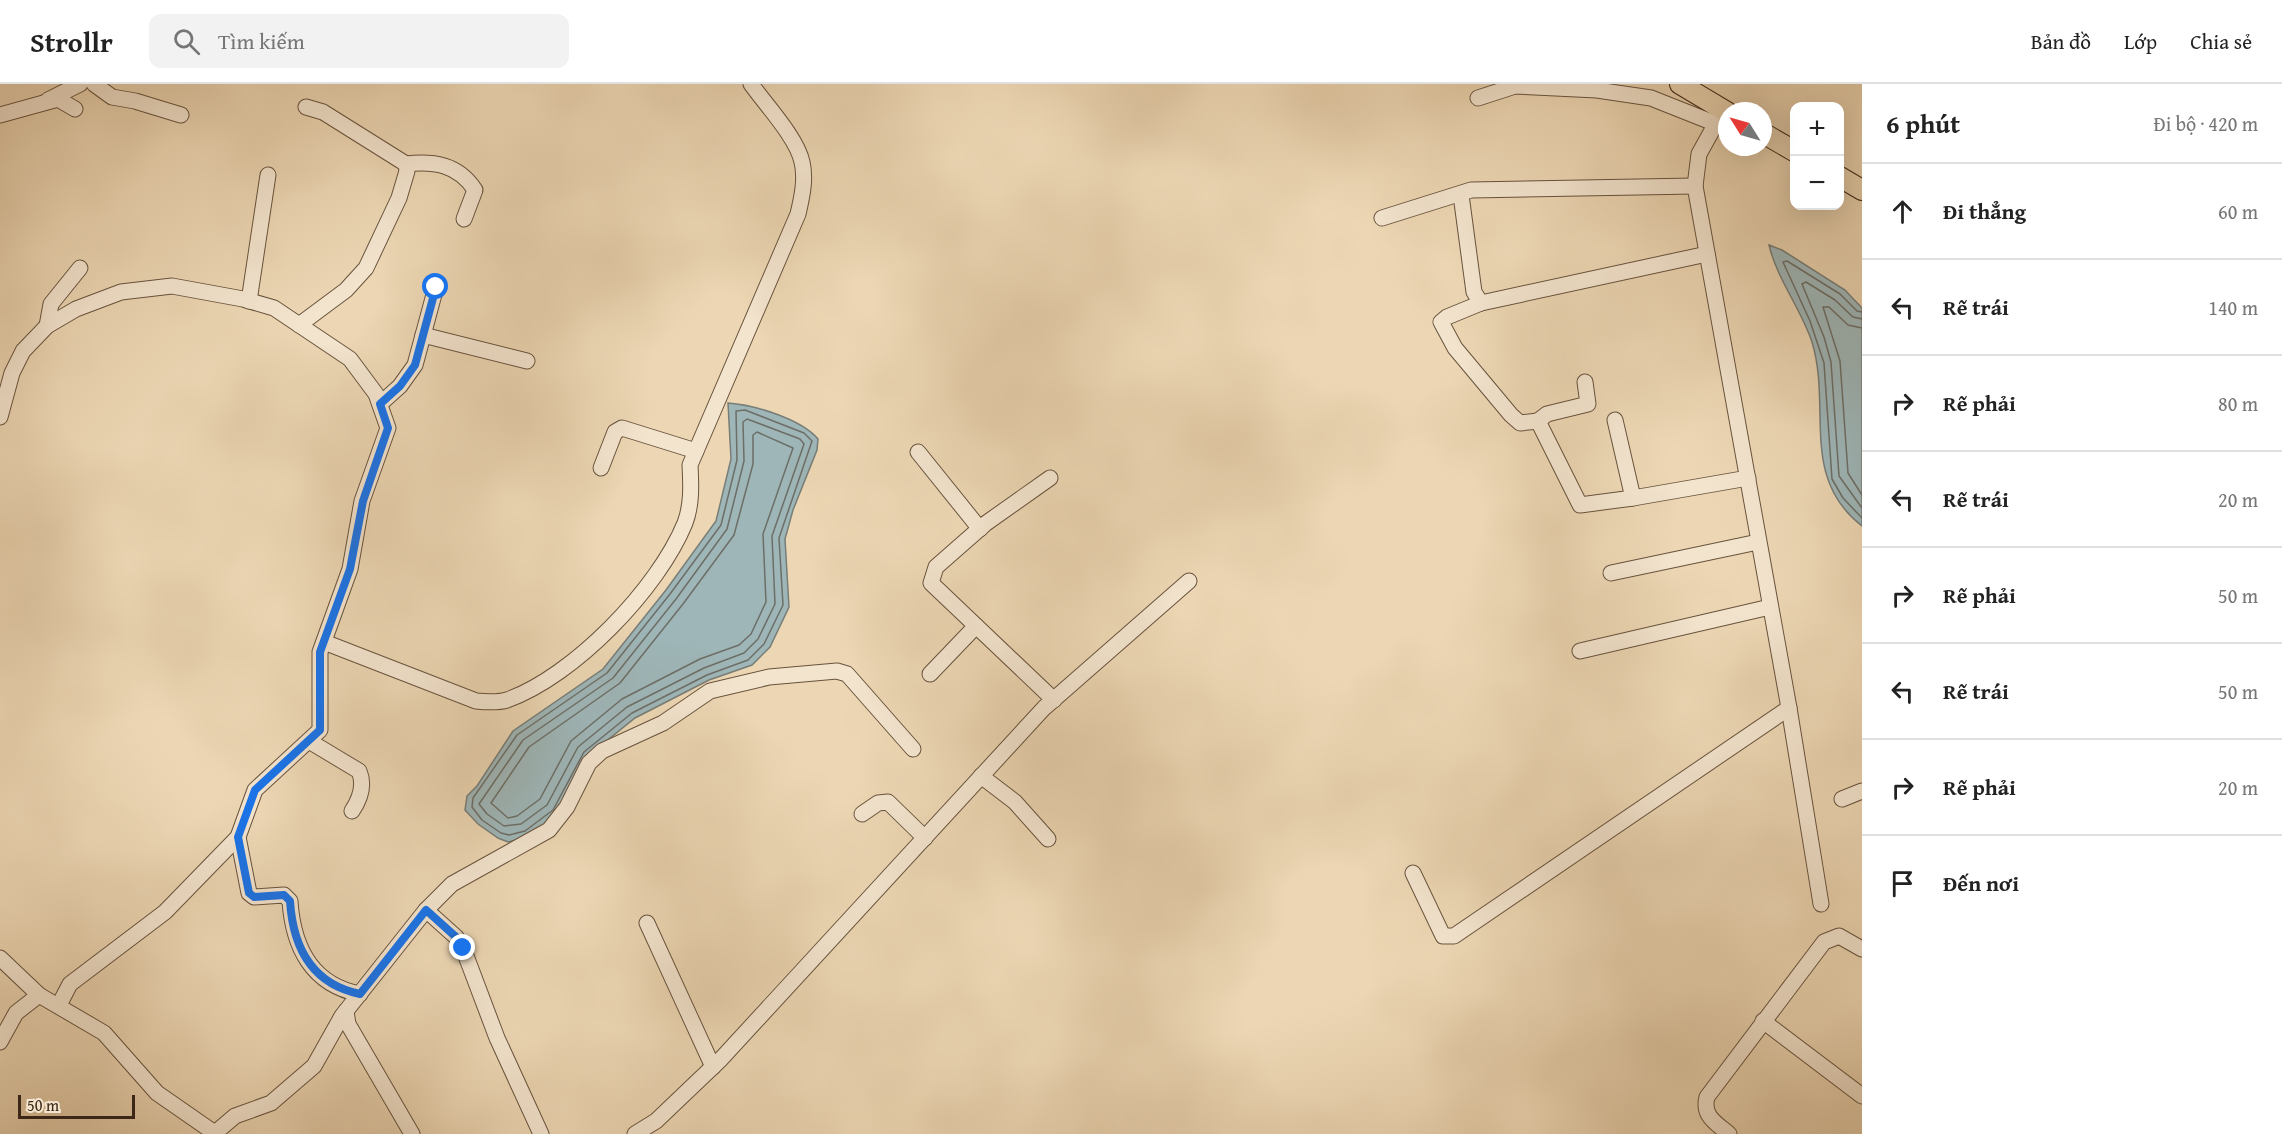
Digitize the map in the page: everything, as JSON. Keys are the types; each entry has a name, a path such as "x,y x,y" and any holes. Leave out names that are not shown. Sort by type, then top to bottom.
{"main road":[{"path":"1680,84 1718,111"},
{"path":"1772,138 1790,149"},
{"path":"1844,180 1862,190"}],"street":[{"path":"46,102 80,84"},
{"path":"94,84 112,97 135,101 182,116"},
{"path":"324,642 476,701 507,700 566,667 596,644 664,561 685,522 691,493 690,465 798,214 802,194 802,163 798,149 751,84"},
{"path":"1478,98 1515,86 1598,90 1651,98 1718,113"},
{"path":"0,115 58,99 75,109"},
{"path":"306,107 323,112 406,164 426,162 457,170 475,190 464,219"},
{"path":"1718,121 1699,154 1695,186 1789,708 1821,904"},
{"path":"298,325 346,290 366,268 399,198 407,171 406,164"},
{"path":"249,301 268,175"},
{"path":"1382,218 1471,190 1695,186"},
{"path":"1461,195 1474,292 1481,303"},
{"path":"1585,382 1588,404 1547,414 1539,421 1520,423 1510,415 1455,348 1441,322 1447,317 1481,303 1707,254"},
{"path":"47,326 51,304 80,268"},
{"path":"0,417 12,373 23,351 47,326 76,309 121,292 172,286 274,308 350,359 376,394 388,428 363,501 350,569 320,652 320,730 255,790 238,837 165,912 70,984 59,1005"},
{"path":"380,404 400,386 415,365 436,287"},
{"path":"423,335 527,362"},
{"path":"1615,420 1633,498"},
{"path":"1539,421 1581,505 1748,478"},
{"path":"601,468 615,432 622,428 696,451"},
{"path":"918,452 980,529"},
{"path":"1050,478 980,529 936,567 931,583 1054,700"},
{"path":"1611,573 1758,542"},
{"path":"635,1134 656,1122 713,1067 1054,700 1189,581"},
{"path":"1580,651 1770,607"},
{"path":"930,674 976,626"},
{"path":"0,958 39,995 104,1033 157,1093 216,1133 235,1116 271,1103 314,1066 346,1011 426,910 452,884 549,830 567,807 589,763 602,751 663,723 710,691 769,677 837,671 847,674 913,750"},
{"path":"1413,873 1443,936 1454,936 1789,708"},
{"path":"309,741 359,771 362,778 359,801 352,811"},
{"path":"981,776 1015,802 1048,839"},
{"path":"1842,800 1862,791"},
{"path":"862,813 878,803 888,802 925,838"},
{"path":"238,837 249,893 254,897 284,895 290,901 291,915 312,970 323,981 360,994"},
{"path":"426,910 456,937 463,948 496,1038 541,1134"},
{"path":"647,923 713,1067"},
{"path":"1729,1134 1707,1116 1704,1107 1707,1097 1824,942 1839,936 1859,944"},
{"path":"0,1042 16,1013 39,995"},
{"path":"346,1011 348,1024 412,1134"},
{"path":"1763,1021 1862,1096"}],"water":[{"path":"1769,245 1782,250 1845,290 1862,308 1862,526 1843,507 1830,486 1821,440 1817,367 1812,342 1778,270"},
{"path":"728,403 777,414 801,425 818,439 817,450 793,510 785,539 789,607 770,647 752,665 709,680 635,718 588,756 570,791 545,824 527,837 508,842 498,838 478,824 465,810 467,796 477,786 513,731 603,669 666,590 716,521 731,459"}],"route":[{"path":"436,287 415,365 400,386 380,404 388,428 363,501 350,569 320,652 322,700 320,730 255,790 238,837 240,860 249,893 254,897 284,895 290,901 291,915 312,970 323,981 337,988 360,994 426,910 456,937 463,948"}]}
